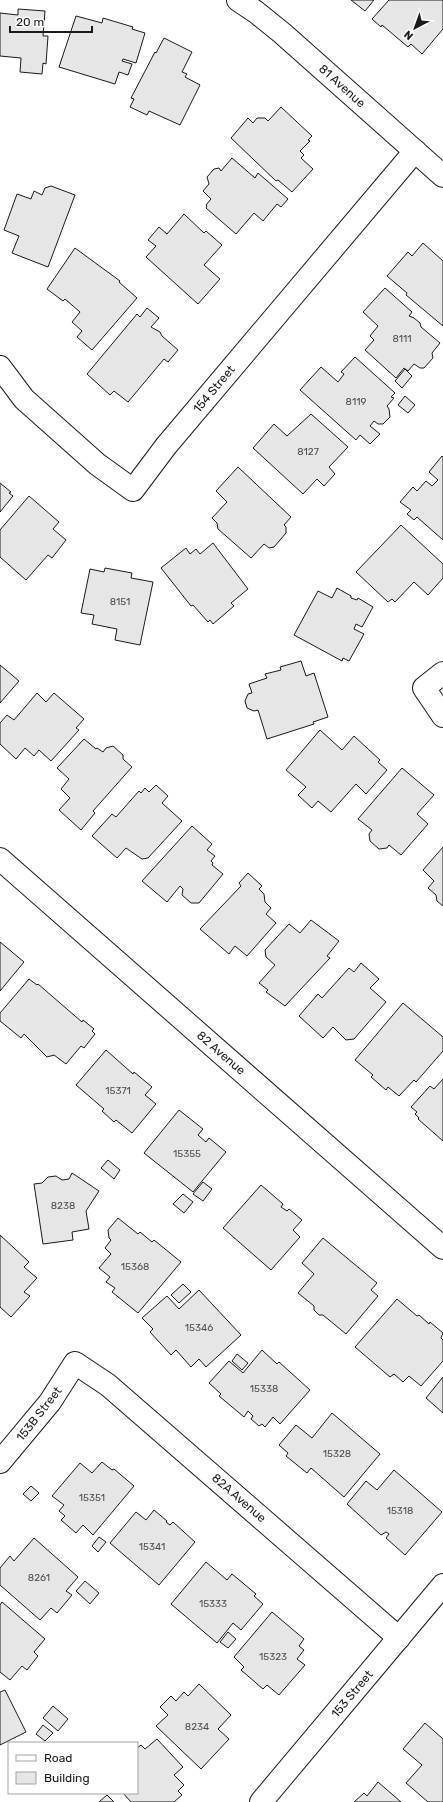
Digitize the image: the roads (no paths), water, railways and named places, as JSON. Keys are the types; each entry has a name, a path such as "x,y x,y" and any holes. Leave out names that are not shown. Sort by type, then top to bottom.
{"street":[{"name":"81 Avenue","path":"238,0 256,12 282,33 443,176"},
{"name":"154 Street","path":"0,367 24,399 97,464 132,490 166,446 415,151"},
{"path":"443,673 424,688 443,716"},
{"name":"82 Avenue","path":"0,859 443,1248"},
{"name":"153B Street","path":"0,1462 50,1402 75,1363"},
{"name":"82A Avenue","path":"75,1363 108,1385 399,1638"},
{"name":"153 Street","path":"261,1802 443,1585"}]}
